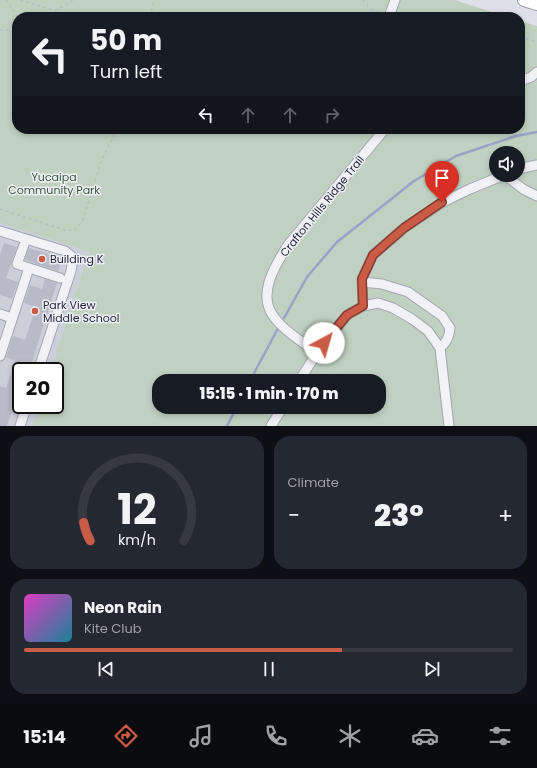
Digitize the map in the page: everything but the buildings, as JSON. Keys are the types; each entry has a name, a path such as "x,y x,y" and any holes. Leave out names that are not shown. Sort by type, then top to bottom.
{"main road":[{"path":"524,0 537,4"}],"street":[{"path":"391,12 395,0"},
{"path":"525,79 531,77 537,72"},
{"name":"Crafton Hills Ridge Trail","path":"317,353 282,325 272,314 267,301 268,284 275,266 288,245 381,134"},
{"path":"525,167 537,165"},
{"path":"363,306 362,279 373,255 404,228 442,202 489,181"},
{"path":"514,182 537,196"},
{"path":"0,231 64,251 73,258 71,271 41,362"},
{"path":"24,245 18,264 60,278"},
{"path":"0,356 29,268"},
{"path":"362,282 382,284 408,292 442,316 450,328 449,336 445,344 440,348"},
{"path":"304,374 317,353 347,315 363,306 378,303 393,308 412,319 428,331 440,348 449,426"},
{"path":"0,314 12,318"},
{"path":"0,333 9,329"},
{"path":"20,426 23,414"},
{"path":"271,426 278,414"}],"path":[{"path":"6,0 14,12"},
{"path":"20,0 57,10 73,0"},
{"path":"151,12 154,0"},
{"path":"363,0 370,9 377,12"},
{"path":"0,30 12,31"},
{"path":"525,38 537,42"},
{"path":"0,209 68,231 76,229 83,220 102,162 115,134"}],"shaded area":[{"name":"Park View Middle School","path":"0,223 89,252 53,362 12,362 12,414 36,414 32,426 0,426"}],"green space":[{"name":"Yucaipa Community Park","path":"0,0 455,0 492,12 12,12 12,134 525,134 525,22 537,26 537,426 32,426 36,414 64,414 64,362 53,362 89,252 0,223"}],"waterway":[{"path":"284,318 307,277 337,242 414,181 456,156 516,136 537,132"},
{"path":"254,374 277,330"},
{"path":"227,426 233,414"}],"place":[{"name":"Building K","path":"42,259"},
{"name":"Park View Middle School","path":"35,311"}],"route":[{"path":"324,343 347,315 363,306 362,279 373,255 404,228 442,202"}]}
